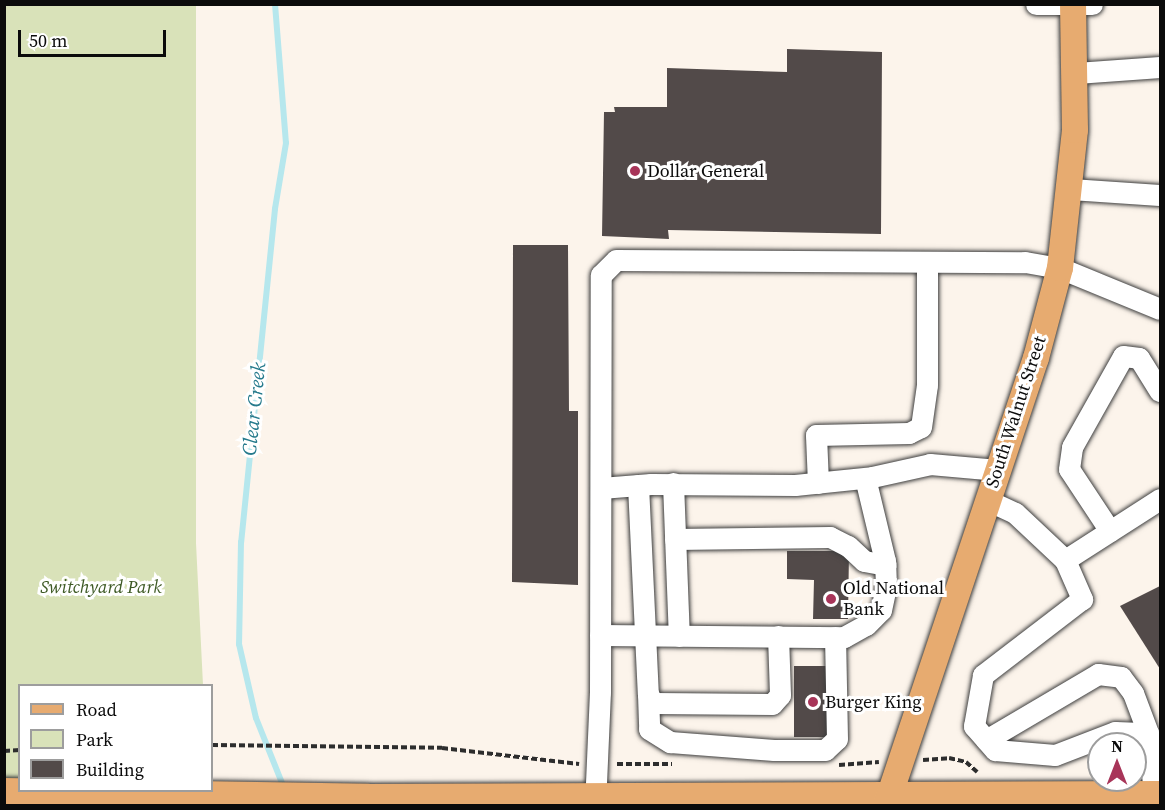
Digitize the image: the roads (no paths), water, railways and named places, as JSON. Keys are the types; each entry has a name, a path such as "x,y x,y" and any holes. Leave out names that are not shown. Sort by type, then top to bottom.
{"main road":[{"name":"South Walnut Street","path":"887,801 1036,358 1060,268 1070,189 1080,5"},
{"path":"45,792 595,801 1103,800 1157,794"}],"street":[{"path":"1035,4 1080,5"},
{"path":"1076,73 1161,67"},
{"path":"1070,189 1161,195"},
{"path":"595,801 600,635 601,275 616,260 927,264 1026,262 1060,268 1161,309"},
{"path":"818,483 816,435 909,433 921,428 927,385 927,264"},
{"path":"1110,531 1069,469 1072,447 1123,356 1139,358 1161,391"},
{"path":"601,488 673,483 818,483 865,478 930,464 998,470"},
{"path":"600,635 835,637 866,625 880,610 886,587 886,565 865,478"},
{"path":"673,483 679,636"},
{"path":"638,485 649,729 670,742 774,750 825,750 837,739 835,637"},
{"path":"1065,560 1161,499"},
{"path":"987,500 1016,513 1065,560 1082,599 983,675 974,726 995,750 1055,755 1115,732 1148,733"},
{"path":"675,539 830,537 849,546 864,561 886,565"},
{"path":"648,694 653,703 671,706 772,704 780,695 778,636"},
{"path":"986,740 1098,674 1121,677 1133,693 1148,733 1157,794"}],"waterway":[{"name":"Clear Creek","path":"275,4 286,143 275,209 241,542 239,644 256,718 284,788"}],"place":[{"name":"Dollar General","path":"635,171"},
{"name":"Old National Bank","path":"831,599"},
{"name":"Burger King","path":"813,702"}],"park label":[{"name":"Switchyard Park","path":"101,587"}]}
